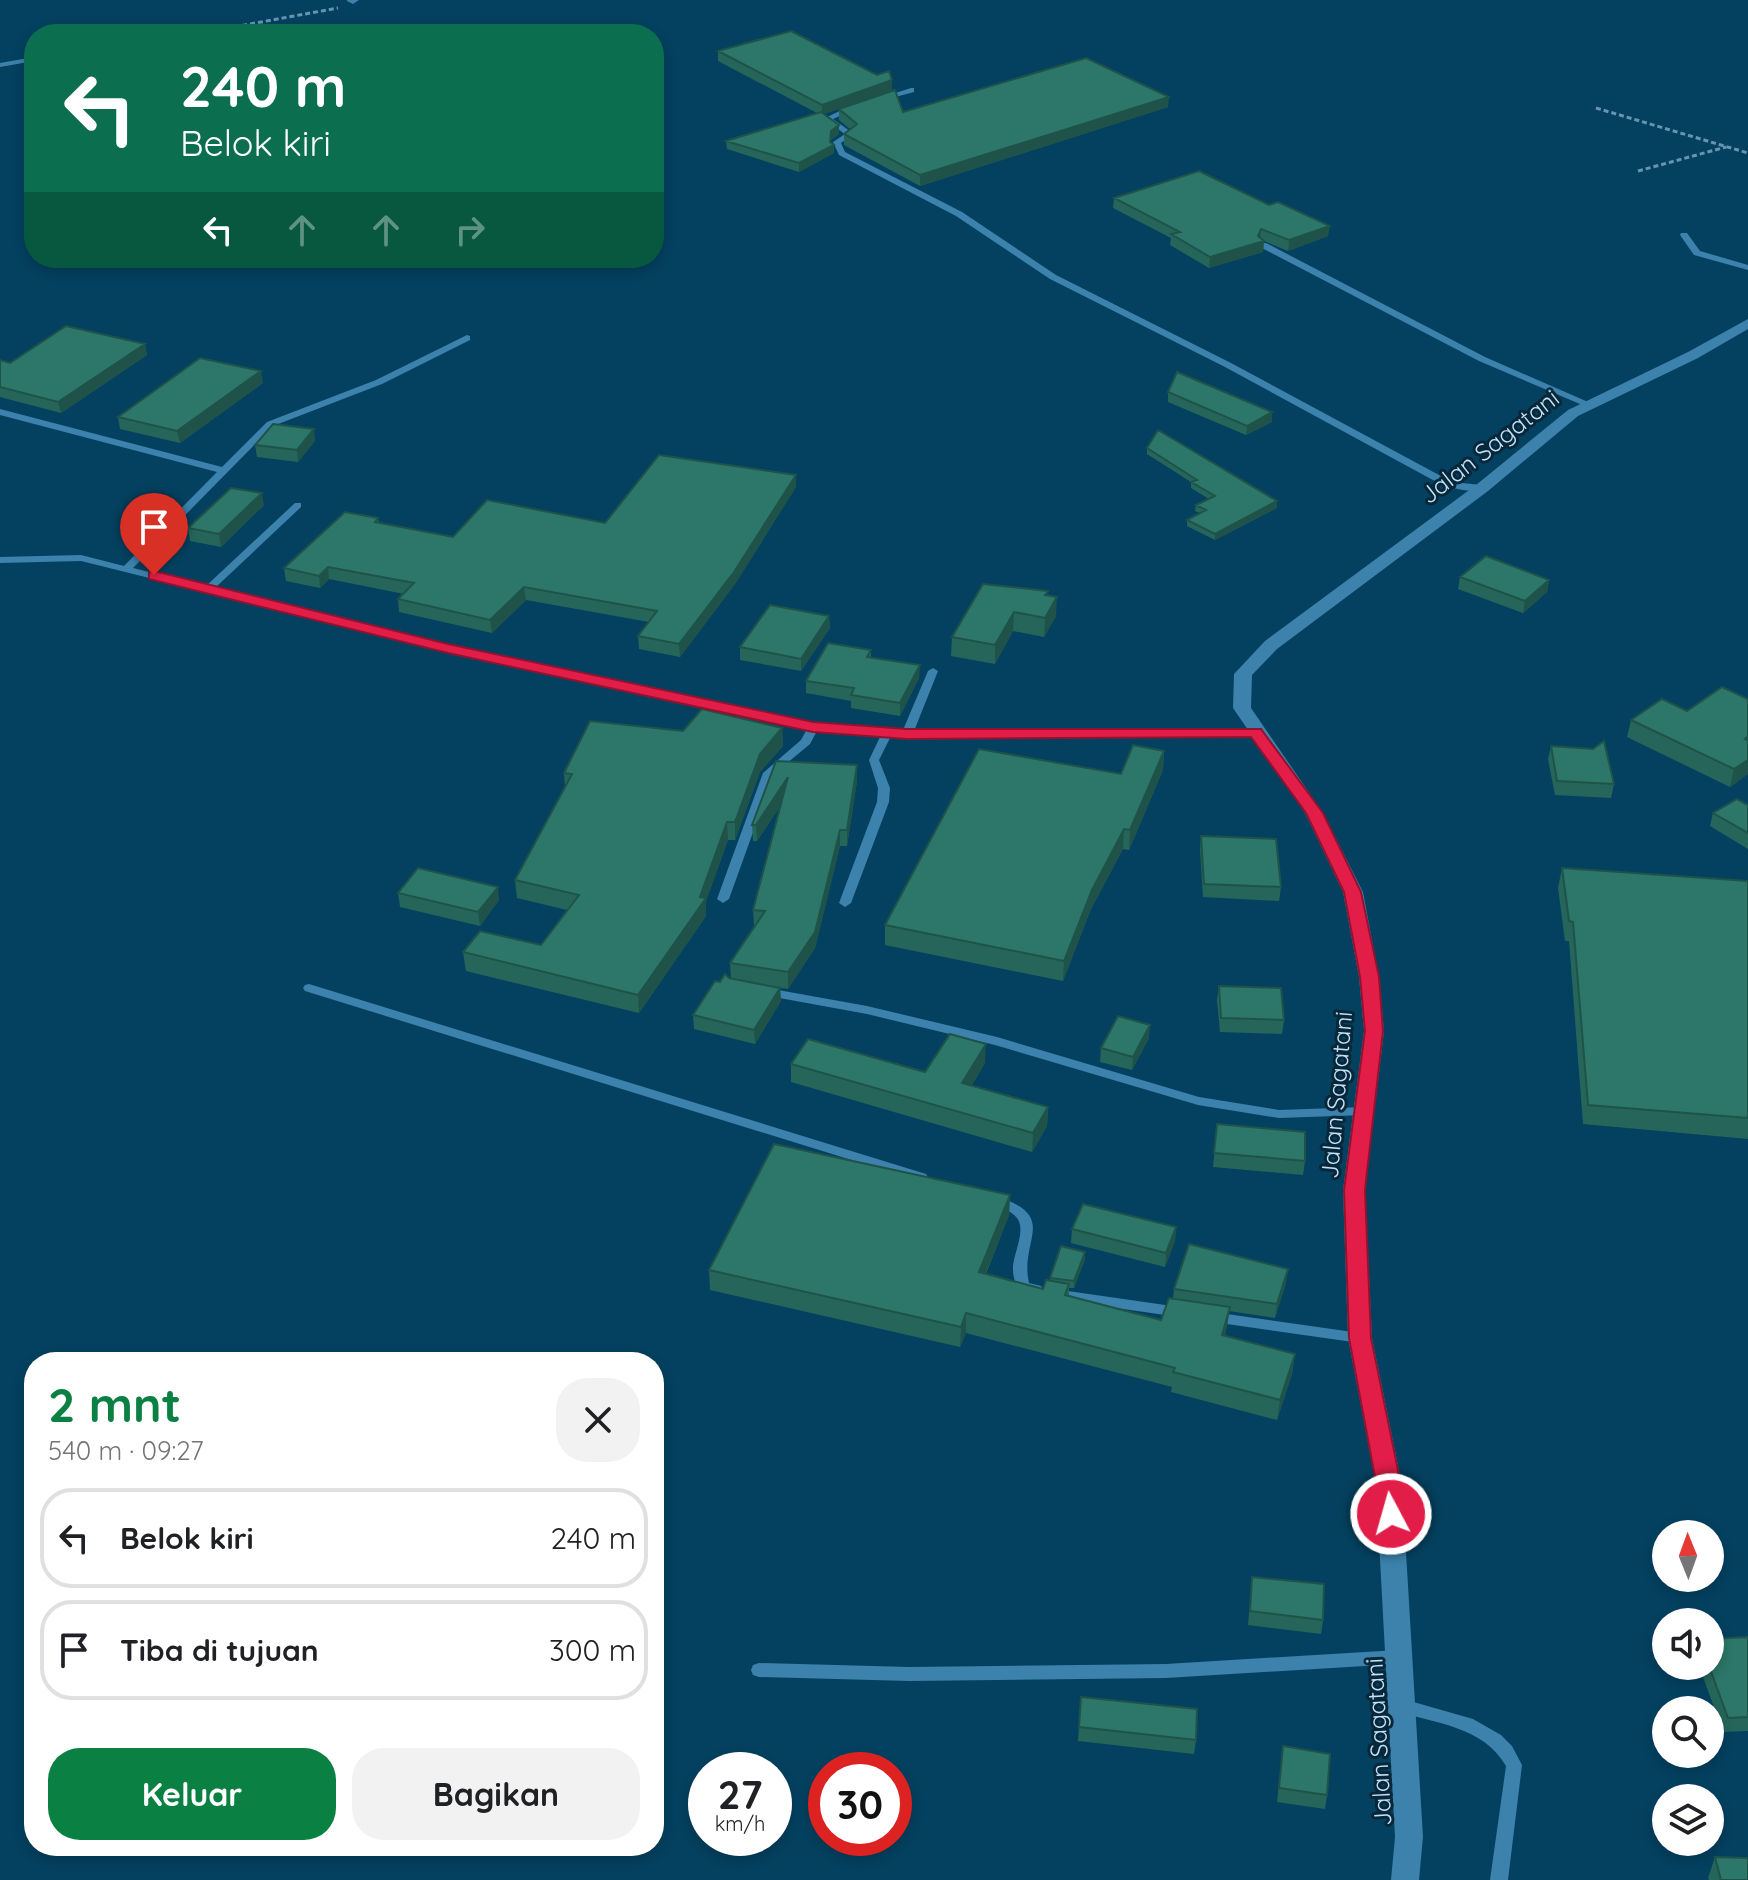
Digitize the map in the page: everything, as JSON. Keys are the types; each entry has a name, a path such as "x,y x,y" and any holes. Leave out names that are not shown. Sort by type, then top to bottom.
{"street":[{"name":"Jalan Sagatani","path":"1405,1880 1409,1837 1389,1485 1360,1338 1354,1190 1374,1031 1369,977 1353,892 1314,813 1242,708 1243,674 1271,645 1482,488 1558,424 1693,355 1748,323"}],"lane":[{"path":"0,65 24,61"},
{"path":"871,102 911,90"},
{"path":"857,106 827,119 850,134 837,142 842,153 959,214 1053,277 1228,365 1420,470 1450,485 1482,488"},
{"path":"1684,235 1697,253 1748,268"},
{"path":"1263,245 1482,359 1590,405"},
{"path":"126,569 270,424 379,382 467,338"},
{"path":"0,412 225,471"},
{"path":"210,588 298,505"},
{"path":"0,560 81,558 448,649 813,727 907,734 1256,732"},
{"path":"907,734 933,671"},
{"path":"723,899 769,773 806,742 813,727"},
{"path":"845,903 883,802 884,788 874,760 888,732"},
{"path":"309,988 939,1183"},
{"path":"749,989 867,1010 997,1041 1198,1101 1279,1114 1364,1111"},
{"path":"982,1197 1011,1206 1026,1217 1029,1225 1017,1271 1023,1286 1043,1292 1360,1338"},
{"path":"759,1670 909,1674 1166,1671 1401,1657"},
{"path":"1403,1706 1477,1727 1507,1749 1514,1765 1499,1880"}],"path":[{"path":"254,24 331,11 353,0"},
{"path":"1596,108 1748,153"},
{"path":"1638,171 1728,147"}],"building":[{"path":"791,31 877,75 889,71 892,80 822,105 718,51"},
{"path":"1086,58 1169,97 920,175 844,134 857,124 839,109 895,90 903,112"},
{"path":"821,112 839,125 831,131 830,142 834,145 799,163 726,141"},
{"path":"1199,171 1269,205 1278,202 1330,226 1289,240 1261,229 1258,236 1264,241 1210,257 1171,234 1180,232 1114,198"},
{"path":"66,326 145,344 58,402 0,387 0,360 10,363"},
{"path":"200,358 261,371 177,431 118,417"},
{"path":"1177,372 1272,412 1247,426 1168,392"},
{"path":"273,424 314,429 297,450 255,445"},
{"path":"1158,430 1277,501 1215,534 1187,520 1206,510 1196,505 1215,496 1191,482 1197,480 1147,448"},
{"path":"659,455 796,475 734,572 679,644 638,636 657,611 524,587 490,620 398,599 414,583 328,567 319,576 284,568 345,512 378,518 375,522 453,537 487,500 605,523"},
{"path":"231,488 262,493 219,534 188,528"},
{"path":"1486,556 1549,580 1525,601 1460,577"},
{"path":"983,584 1048,591 1045,595 1057,597 1045,618 1014,612 995,645 952,637"},
{"path":"770,605 829,616 801,659 740,647"},
{"path":"828,643 871,650 867,657 920,665 900,703 851,695 854,688 806,681"},
{"path":"1722,687 1748,699 1748,736 1745,739 1748,740 1748,760 1734,769 1631,720 1662,699 1687,711"},
{"path":"702,709 782,728 760,754 735,822 727,822 700,897 706,898 638,995 463,952 480,931 541,945 579,895 515,880 572,774 564,773 590,721 683,731"},
{"path":"1604,741 1614,784 1557,781 1551,746 1593,749"},
{"path":"1133,745 1164,751 1130,830 1124,829 1092,890 1064,961 885,925 979,749 1121,774"},
{"path":"776,761 857,765 847,830 840,830 815,932 788,972 730,963 765,911 753,910 788,777 756,825 752,825"},
{"path":"1737,799 1748,805 1748,833 1713,813"},
{"path":"1201,836 1276,839 1281,887 1204,884"},
{"path":"418,868 498,887 478,912 398,893"},
{"path":"1562,868 1748,881 1748,1118 1588,1105 1573,922 1569,921"},
{"path":"725,974 729,978 780,988 754,1030 693,1015 715,981 720,982"},
{"path":"1219,986 1281,988 1284,1020 1221,1018"},
{"path":"1118,1016 1150,1025 1133,1057 1101,1048"},
{"path":"950,1034 986,1044 962,1083 1048,1107 1033,1133 791,1064 808,1039 925,1072"},
{"path":"1217,1124 1305,1132 1305,1161 1214,1153"},
{"path":"774,1144 1010,1195 979,1272 1043,1289 1046,1280 1069,1284 1065,1295 1161,1320 1169,1298 1230,1307 1222,1335 1295,1354 1280,1400 1173,1372 1175,1368 966,1313 961,1327 709,1270"},
{"path":"1083,1204 1176,1227 1166,1253 1072,1229"},
{"path":"1189,1244 1288,1269 1277,1304 1174,1289"},
{"path":"1061,1246 1085,1252 1074,1281 1050,1278"},
{"path":"1252,1577 1324,1584 1323,1620 1250,1611"},
{"path":"1748,1637 1748,1717 1728,1718 1724,1696 1720,1696 1714,1680 1724,1680 1724,1638"},
{"path":"1081,1697 1197,1709 1196,1740 1079,1727"},
{"path":"1283,1746 1330,1754 1327,1795 1279,1788"},
{"path":"1715,1857 1748,1858 1748,1880 1721,1880"}],"route":[{"path":"154,575 448,649 700,700 813,727 907,734 1256,732 1314,813 1353,892 1369,977 1374,1031 1354,1190 1360,1338 1389,1485 1391,1514"}]}
